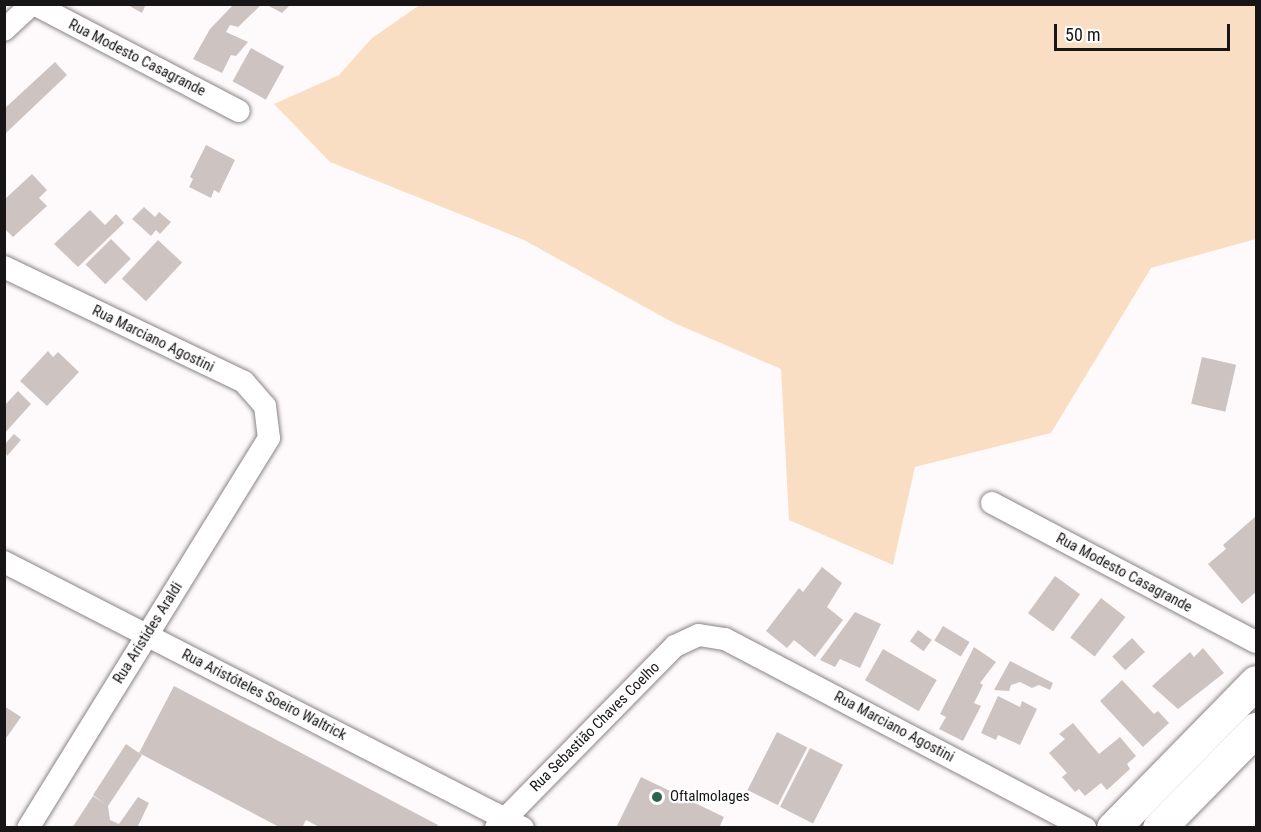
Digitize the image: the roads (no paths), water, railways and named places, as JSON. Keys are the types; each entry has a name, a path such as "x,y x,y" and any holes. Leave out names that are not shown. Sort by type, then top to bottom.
{"street":[{"path":"4,30 33,4"},
{"name":"Rua Modesto Casagrande","path":"33,4 239,111"},
{"name":"Rua Marciano Agostini","path":"4,267 244,382 264,406 269,438"},
{"name":"Rua Aristides Araldi","path":"28,828 269,438"},
{"name":"Rua Modesto Casagrande","path":"992,503 1257,642"},
{"name":"Rua Aristóteles Soeiro Waltrick","path":"4,562 508,824"},
{"name":"Rua Marciano Agostini","path":"699,635 725,639 1086,828"},
{"name":"Rua Sebastião Chaves Coelho","path":"508,824 675,646 699,635"},
{"path":"1113,828 1257,682"},
{"path":"1159,828 1257,729"}],"place":[{"name":"Oftalmolages","path":"657,797"}]}
